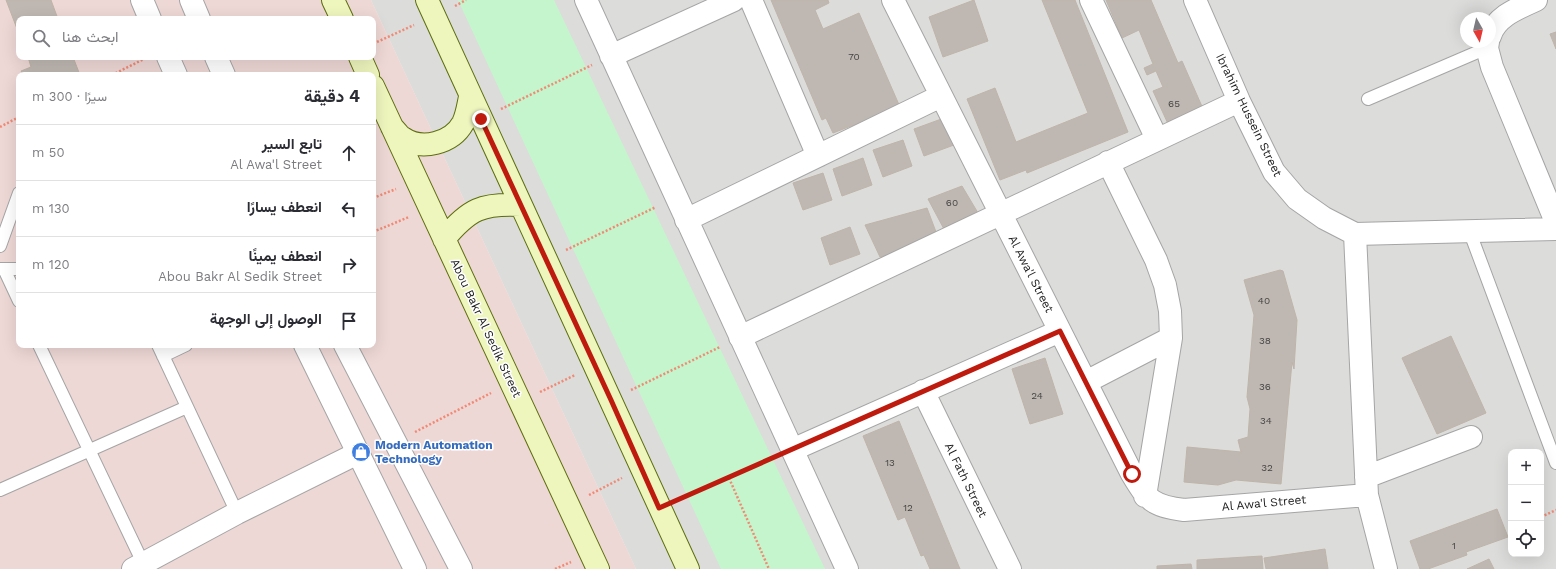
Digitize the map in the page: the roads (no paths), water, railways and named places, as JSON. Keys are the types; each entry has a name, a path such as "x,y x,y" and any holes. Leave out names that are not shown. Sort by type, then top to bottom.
{"main road":[{"path":"333,0 341,16"},
{"path":"426,0 596,366 659,508 688,569"},
{"path":"361,60 367,72"},
{"name":"Abou Bakr Al Sedik Street","path":"376,92 598,569"},
{"path":"392,127 403,138 412,143 422,145 441,142 452,136 462,124 466,115 470,96"},
{"path":"444,239 458,222 476,209 498,204 521,205"}],"street":[{"path":"142,0 149,16"},
{"path":"191,0 199,16"},
{"path":"586,0 847,569"},
{"path":"611,56 734,0"},
{"path":"751,0 818,156"},
{"name":"Al Awa'l Street","path":"893,0 1145,496 1163,507 1184,510 1366,486 1471,437"},
{"path":"1091,0 1158,139"},
{"name":"Ibrahim Hussein Street","path":"1195,0 1240,101 1274,172 1296,199 1355,234"},
{"path":"1496,24 1507,14 1536,0"},
{"path":"1489,48 1492,67 1556,222"},
{"path":"169,60 175,72"},
{"path":"217,60 223,72"},
{"path":"686,220 942,96"},
{"path":"740,337 1240,101"},
{"path":"1108,162 1156,260 1165,285 1170,311 1171,338 1145,496"},
{"path":"1386,569 1366,486 1355,234 1556,229"},
{"path":"792,450 1060,331"},
{"path":"1086,382 1171,338"},
{"path":"311,348 358,453 415,569"},
{"path":"347,348 461,569"},
{"name":"Al Fath Street","path":"923,392 1010,569"},
{"path":"138,566 237,513 358,453"}],"lane":[{"path":"1368,99 1475,48"},
{"path":"0,246 16,201"},
{"path":"1469,230 1556,463"},
{"path":"16,269 2,269 16,296"},
{"path":"40,348 89,450 138,566"},
{"path":"170,348 160,350 237,513"},
{"path":"0,490 187,407"}],"place":[{"name":"Modern Automation Technology","path":"361,452"}]}
